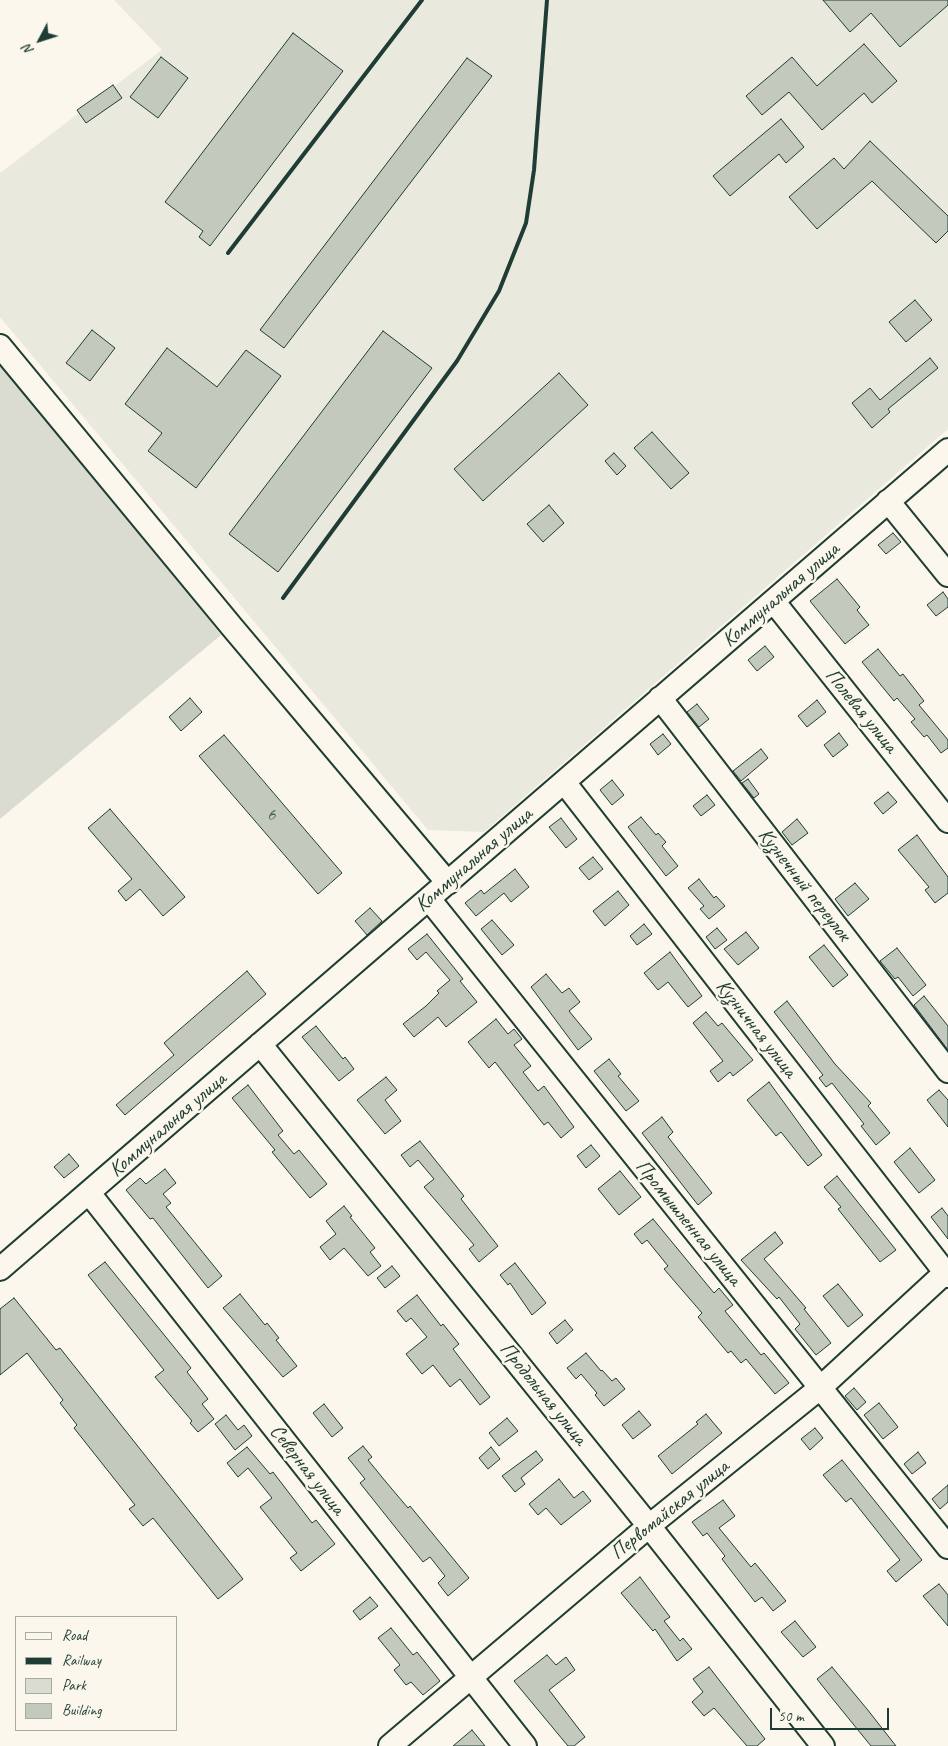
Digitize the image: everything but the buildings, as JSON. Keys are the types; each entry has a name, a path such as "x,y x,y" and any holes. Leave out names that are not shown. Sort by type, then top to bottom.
{"street":[{"path":"0,346 232,627 448,883"},
{"name":"Коммунальная улица","path":"0,1269 948,450"},
{"path":"888,501 948,575"},
{"name":"Полевая улица","path":"774,602 948,821"},
{"name":"Кузнечный переулок","path":"660,698 948,1071"},
{"name":"Кузничная улица","path":"564,782 947,1273"},
{"name":"Промышленная улица","path":"429,900 948,1547"},
{"name":"Продольная улица","path":"260,1044 649,1526 822,1746"},
{"name":"Северная улица","path":"89,1193 525,1746"},
{"name":"Первомайская улица","path":"390,1746 649,1526 820,1388 947,1273"}],"shaded area":[{"path":"114,0 948,0 948,429 484,832 428,830 0,317 0,173 162,50"}],"green space":[{"path":"0,352 221,635 0,819"}],"railway":[{"path":"228,253 422,0"},
{"path":"283,598 457,361 499,291 526,223 534,170 547,0"}]}
